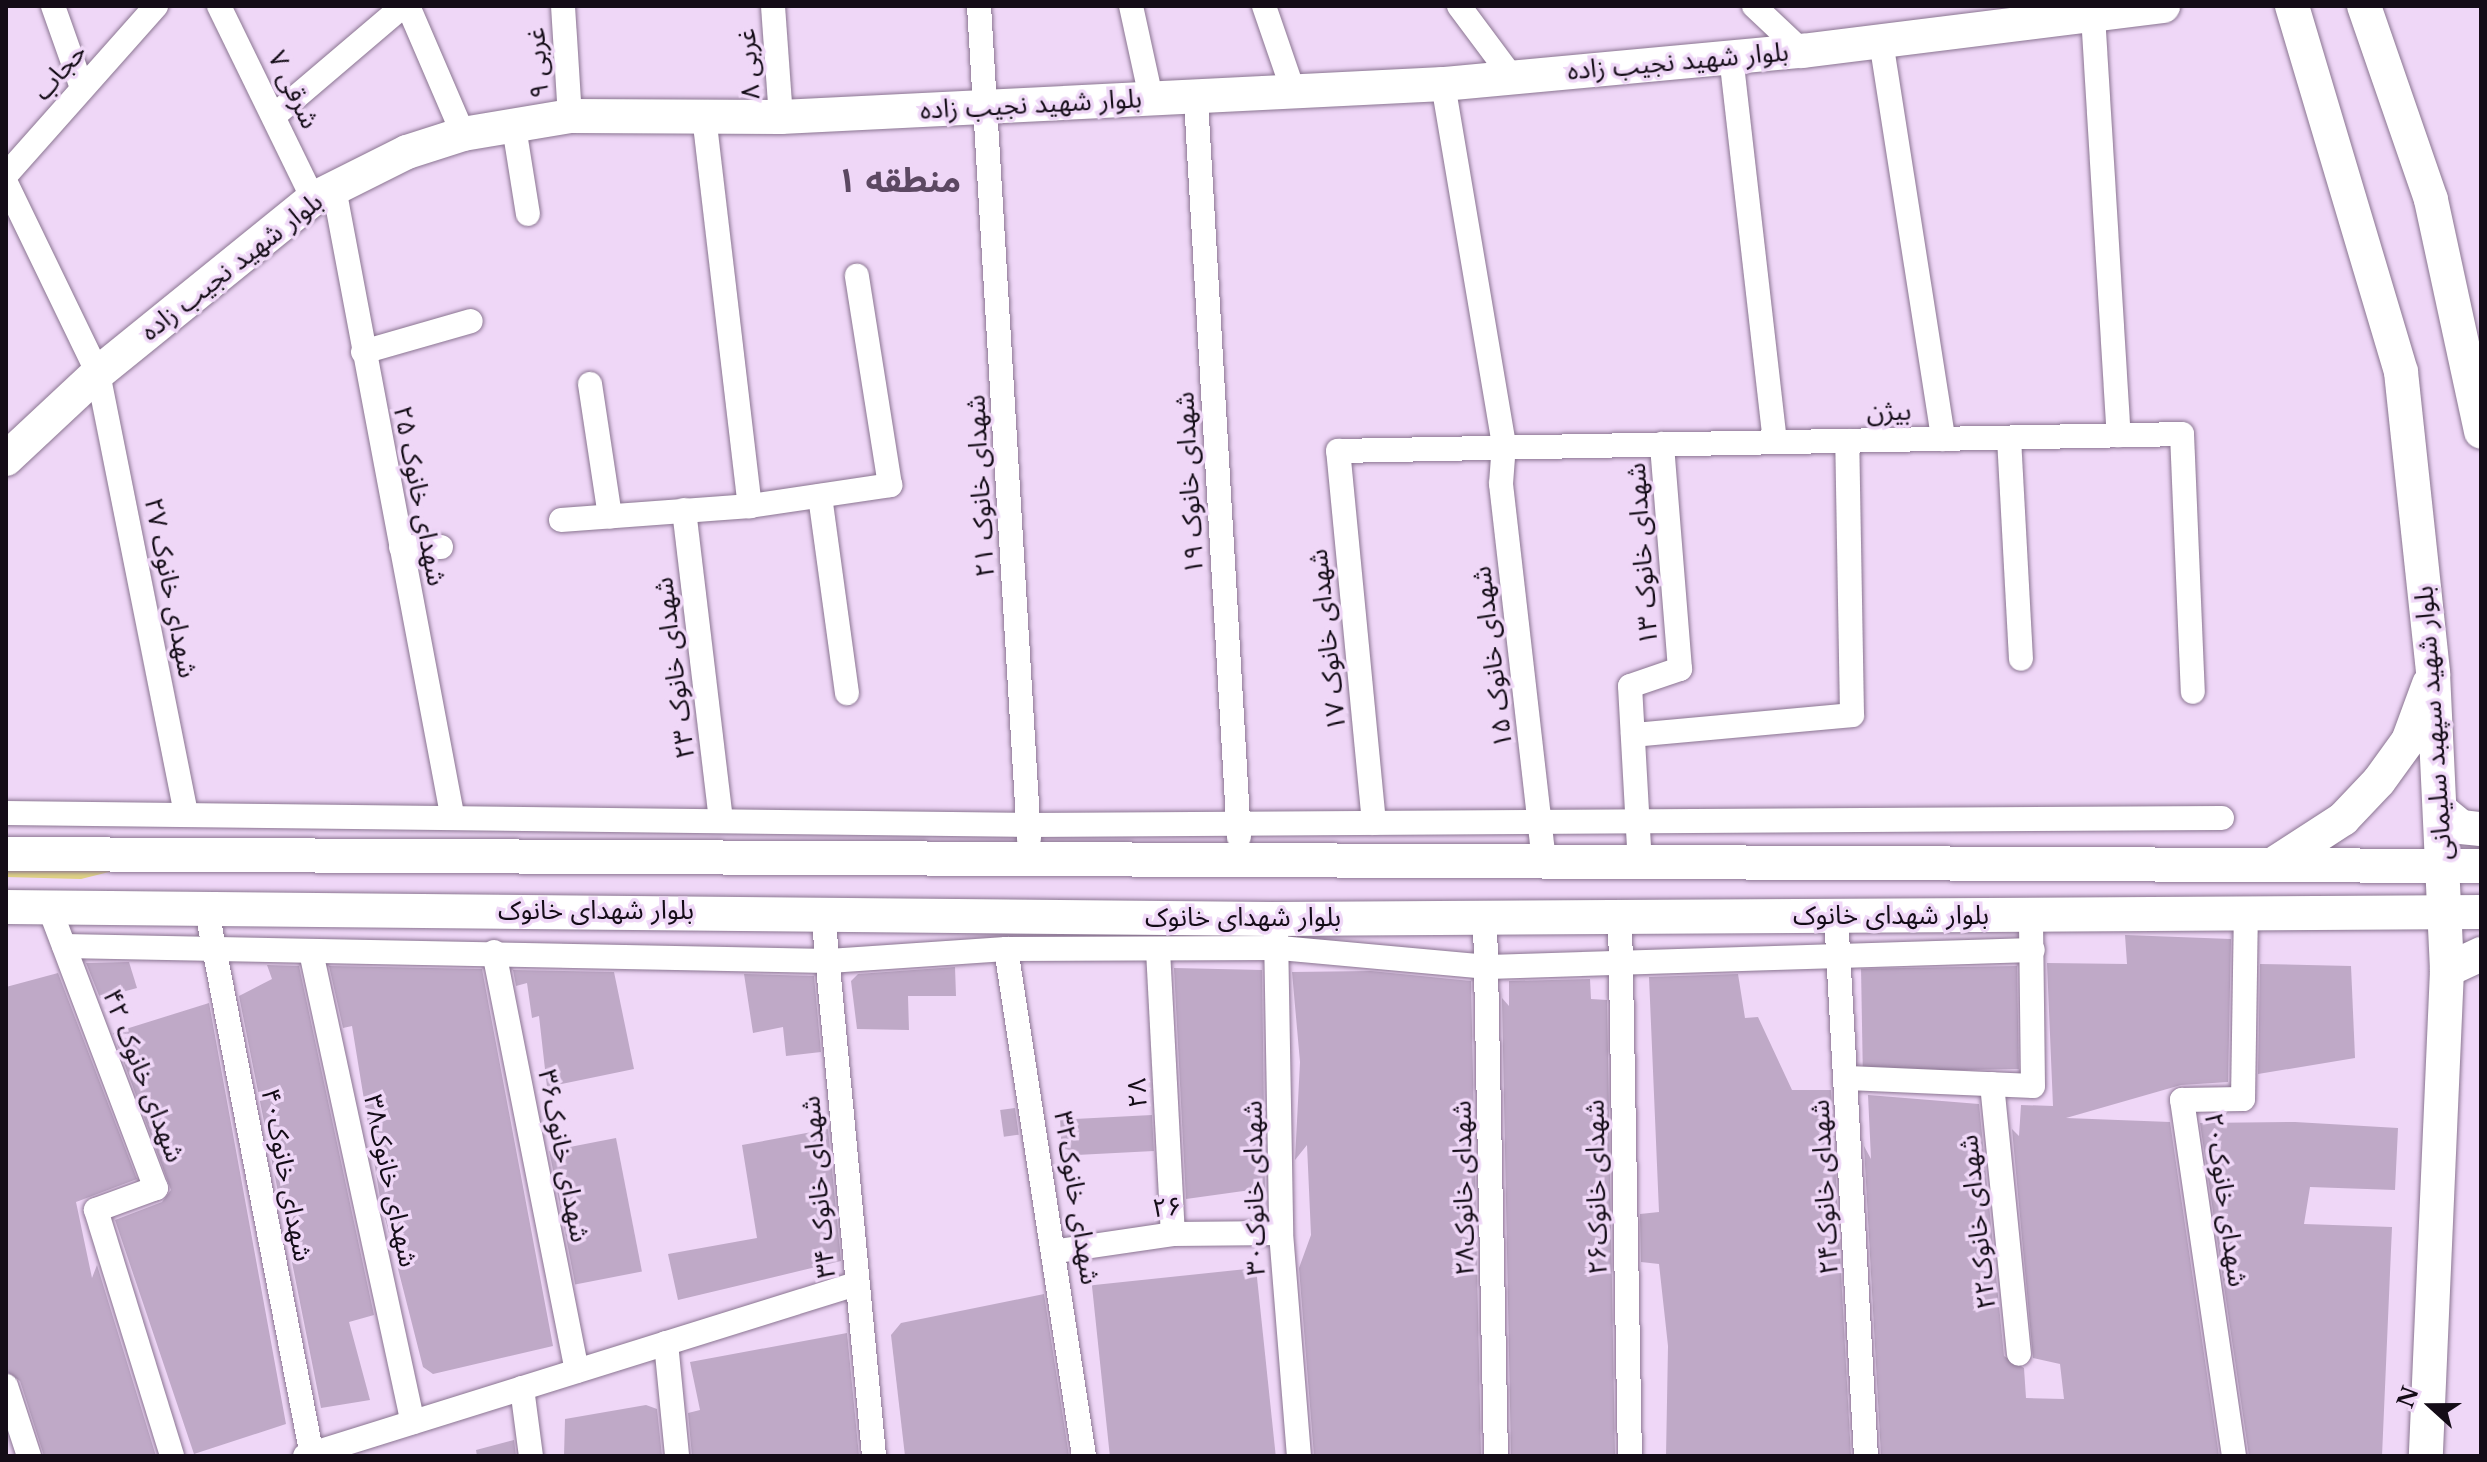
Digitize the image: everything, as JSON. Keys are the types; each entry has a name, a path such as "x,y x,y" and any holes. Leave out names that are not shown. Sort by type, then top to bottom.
{"main road":[{"name":"بلوار شهید سپهبد سلیمانی","path":"2292,6 2401,372 2433,673 2444,813 2447,970 2426,1456"},
{"path":"2364,6 2431,200 2481,432"},
{"name":"بلوار شهید نجیب زاده","path":"6,459 98,373 324,194 463,134 570,116 781,117 987,109 1151,98 1196,100 1443,84 1802,51 2149,7"},
{"path":"2271,866 2343,819 2379,781 2408,741 2433,673"},
{"path":"2444,813 2461,827 2481,829"},
{"name":"بلوار شهدای خانوک","path":"6,854 583,853 1240,863 2481,866"},
{"name":"بلوار شهدای خانوک","path":"6,907 206,906 823,913 1276,934 1485,918 2481,912"},
{"path":"2447,970 2481,954"}],"street":[{"path":"53,6 82,88"},
{"name":"حجاب","path":"6,175 156,6"},
{"name":"شرقی ۷","path":"219,6 275,115 324,194"},
{"path":"275,115 405,6 463,134"},
{"name":"غربی ۹","path":"563,6 570,116"},
{"name":"غربی ۸","path":"773,6 781,117"},
{"name":"شهدای خانوک ۲۱","path":"979,6 1030,861"},
{"path":"1131,6 1151,98"},
{"path":"1264,6 1294,93"},
{"path":"1459,6 1512,77"},
{"path":"1754,6 1802,51"},
{"path":"2093,15 2119,435"},
{"path":"1881,41 1943,439"},
{"path":"1731,56 1775,442"},
{"name":"شهدای خانوک ۱۵","path":"1443,84 1504,444 1501,484 1544,864"},
{"name":"شهدای خانوک ۱۹","path":"1196,100 1240,863"},
{"path":"704,116 750,506"},
{"path":"514,127 528,214"},
{"name":"شهدای خانوک ۲۷","path":"6,183 98,373 186,814"},
{"name":"شهدای خانوک ۲۵","path":"324,194 363,352 452,814"},
{"path":"561,520 750,506 890,485 857,276"},
{"path":"363,352 471,321"},
{"path":"590,384 610,516"},
{"name":"بیژن","path":"1338,451 1504,444 2182,434 2193,692"},
{"path":"2009,438 2021,659"},
{"path":"1633,735 1852,715 1847,441"},
{"name":"شهدای خانوک ۱۳","path":"1640,865 1630,686 1680,669 1662,444"},
{"name":"شهدای خانوک ۱۷","path":"1338,451 1374,823"},
{"path":"820,496 847,693"},
{"name":"شهدای خانوک ۲۳","path":"684,510 721,820"},
{"path":"401,547 441,547"},
{"path":"6,813 452,814 1028,825 2222,818"},
{"path":"275,852 276,814"},
{"path":"583,853 584,817"},
{"path":"892,823 893,857"},
{"name":"شهدای خانوک۴۰","path":"206,906 310,1455"},
{"name":"شهدای خانوک ۴۲","path":"49,907 156,1188 96,1210 172,1456"},
{"name":"شهدای خانوک۲۰","path":"2234,1456 2182,1100 2243,1099 2246,912"},
{"name":"۳۴ شهدای خانوک","path":"823,913 874,1456"},
{"name":"شهدای خانوک۲۴","path":"1836,915 1842,957 1866,1456"},
{"path":"1848,1078 2033,1086 2031,916"},
{"name":"شهدای خانوک۲۸","path":"1485,918 1496,1456"},
{"name":"شهدای خانوک۲۶","path":"1620,918 1630,1456"},
{"path":"64,946 311,952 494,952 829,961 1006,949 1158,950 1276,934 1488,967 2033,950"},
{"name":"شهدای خانوک۳۰","path":"1276,934 1281,1233 1299,1456"},
{"name":"شهدای خانوک۳۲","path":"1006,949 1058,1251 1084,1456"},
{"name":"۲۸","path":"1158,950 1173,1234"},
{"name":"شهدای خانوک۳۸","path":"311,952 413,1422"},
{"name":"شهدای خانوک۳۶","path":"494,952 577,1371"},
{"name":"شهدای خانوک۲۲","path":"1992,1084 2019,1354"},
{"name":"۲۶","path":"1058,1251 1173,1234 1281,1233"},
{"path":"310,1455 856,1284"},
{"path":"666,1343 677,1456"},
{"path":"6,1386 29,1456"},
{"path":"522,1388 531,1456"}],"shaded area":[{"path":"6,867 113,871 81,879 6,877"}],"building":[{"path":"2125,935 2231,939 2228,1082 2181,1085 2066,1118 2170,1122 2219,1456 1881,1456 1864,1146 1871,1159 1868,1095 1979,1104 2004,1356 2024,1368 2026,1398 2064,1399 2060,1364 2033,1358 2012,1129 2019,1136 2021,1105 2053,1106 2047,963 2127,964"},
{"path":"129,962 137,988 100,998 86,963"},
{"path":"2260,964 2351,966 2355,1058 2258,1074"},
{"path":"267,965 299,966 374,1315 349,1322 370,1400 321,1408 239,996 272,979"},
{"path":"329,966 482,969 553,1346 433,1374 423,1367 380,1198 352,1026 343,1028"},
{"path":"2017,966 2019,1069 1863,1072 1861,969"},
{"path":"955,967 956,996 908,996 909,1030 857,1029 851,981 858,974"},
{"path":"1174,968 1262,970 1265,1188 1186,1199"},
{"path":"513,970 614,972 634,1069 547,1087 539,1016 532,1018 527,983 516,986"},
{"path":"1371,971 1471,981 1481,1456 1314,1456 1299,1268 1311,1235 1307,1145 1295,1160 1300,1062 1292,972"},
{"path":"58,973 137,1179 76,1202 92,1278 97,1265 156,1456 44,1456 20,1381 6,1371 6,987"},
{"path":"744,974 814,976 821,1052 786,1056 783,1027 753,1033"},
{"path":"1738,974 1745,1018 1758,1017 1792,1090 1831,1090 1851,1456 1666,1456 1668,1346 1659,1264 1641,1262 1640,1214 1659,1212 1649,977"},
{"path":"1590,979 1591,999 1607,1000 1615,1456 1511,1456 1502,998 1509,1006 1509,981"},
{"path":"209,1003 286,1424 194,1454 115,1220 162,1202 171,1190 113,1033"},
{"path":"1015,1108 1019,1135 1004,1137 1000,1110"},
{"path":"1152,1115 1154,1151 1062,1156 1060,1120"},
{"path":"2295,1122 2398,1128 2395,1190 2310,1187 2304,1224 2392,1227 2382,1456 2249,1456 2200,1123"},
{"path":"828,1129 841,1261 678,1300 668,1254 757,1238 742,1145"},
{"path":"616,1138 642,1272 575,1284 549,1151"},
{"path":"1256,1268 1276,1456 1110,1456 1092,1285"},
{"path":"1044,1294 1069,1456 905,1456 891,1335 901,1323"},
{"path":"847,1333 859,1456 692,1456 688,1413 700,1410 690,1362"},
{"path":"646,1405 657,1409 662,1456 564,1456 565,1419"},
{"path":"514,1440 516,1456 477,1456 476,1450"}],"district":[{"name":"منطقه ۱","path":"899,181"}]}
